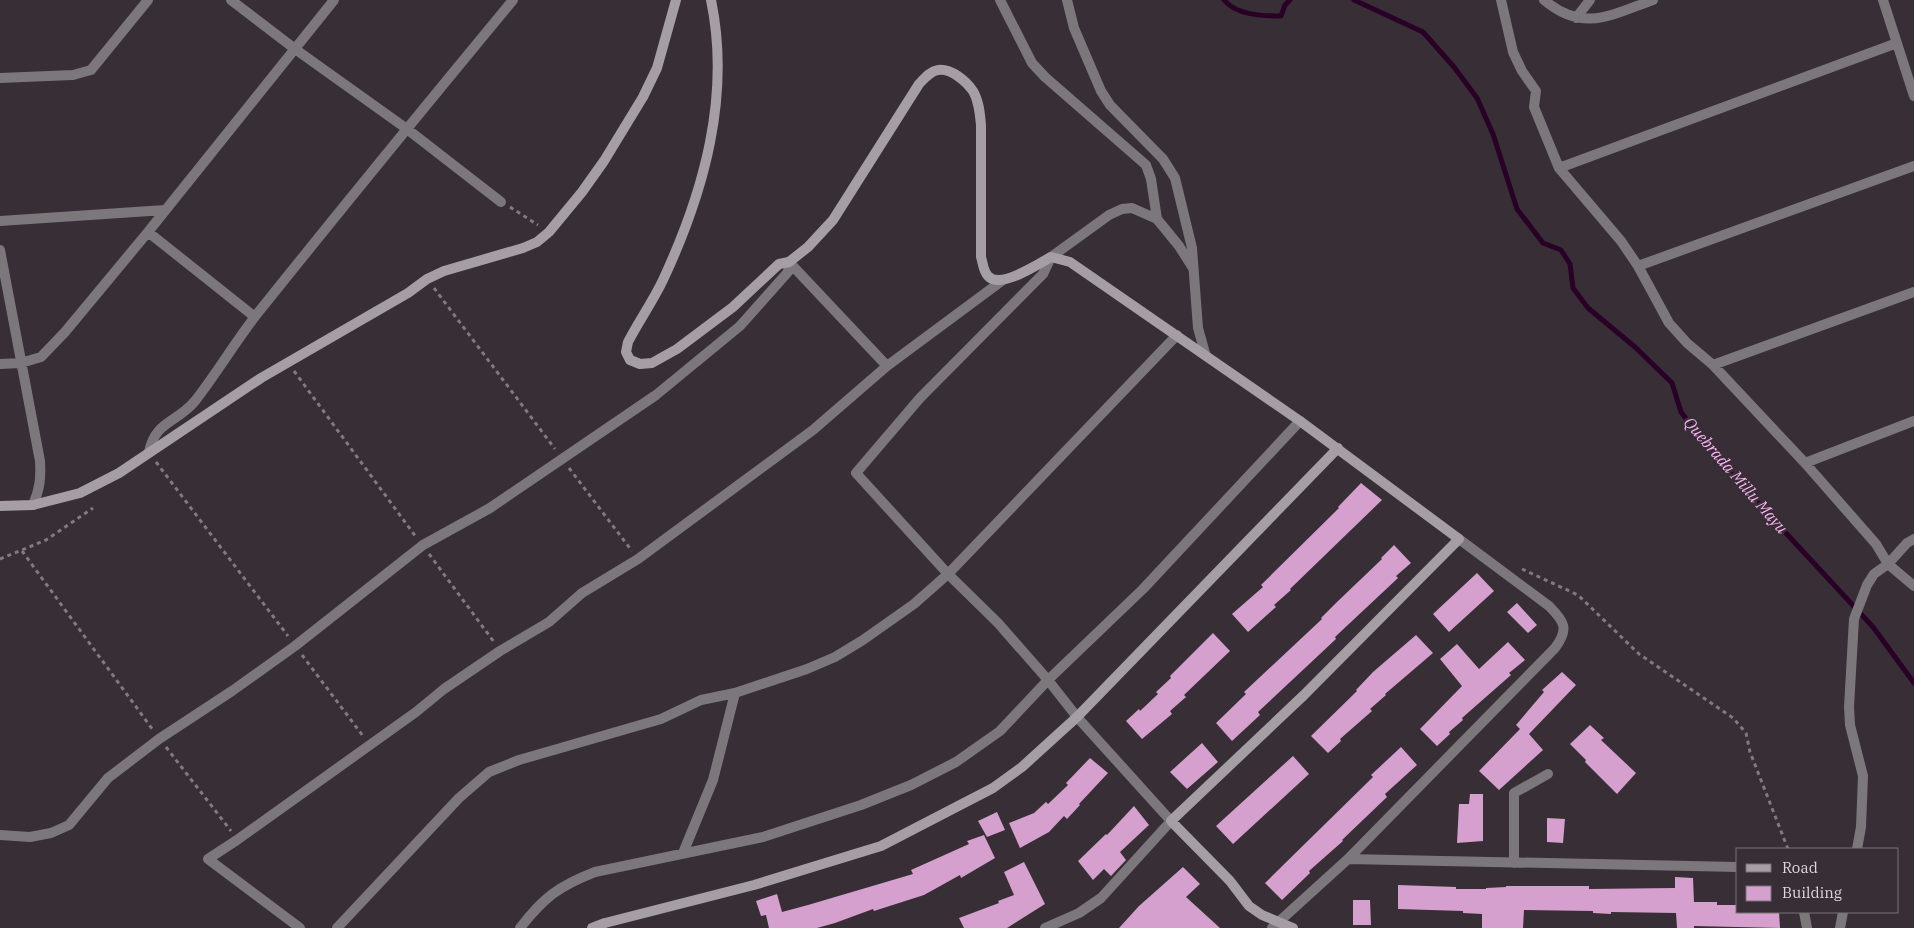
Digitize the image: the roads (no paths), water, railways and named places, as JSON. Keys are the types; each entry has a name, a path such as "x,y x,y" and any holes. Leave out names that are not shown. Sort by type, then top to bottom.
{"street":[{"path":"0,78 73,75 90,70 148,0"},
{"path":"232,0 295,49 407,129 501,202"},
{"path":"0,364 21,363 41,357 66,332 334,0"},
{"path":"149,452 152,440 158,430 180,416 194,402 255,317 514,0"},
{"path":"0,506 33,504 80,493 119,472 261,378 408,293 428,279 444,271 523,248 537,242 549,232 582,192 604,161 643,97 657,68 676,0"},
{"path":"711,0 718,59 717,92 711,143 697,196 663,282 628,342 626,352 630,360 640,364 652,363 677,350 734,307 779,264 789,262 808,246 833,220 920,84 928,74 938,70 947,71 962,79 973,92 979,107 981,125 982,257 988,276 992,279 1003,280"},
{"path":"1000,0 1032,63 1045,77 1146,165 1153,188 1157,219"},
{"path":"1067,0 1074,28 1101,91 1110,104 1163,159 1175,178 1192,248 1198,328 1204,353"},
{"path":"1502,0 1513,52 1522,71 1536,91 1534,107 1559,168 1621,241 1638,266 1669,323 1687,343 1713,365 1805,463 1876,544 1888,564 1914,586"},
{"path":"1544,0 1564,13 1576,18 1591,20 1606,18 1652,0"},
{"path":"1576,18 1590,0"},
{"path":"1883,0 1914,96"},
{"path":"1559,168 1897,43"},
{"path":"1638,266 1914,166"},
{"path":"300,928 208,858 237,840 500,651 549,622 582,593 638,559 812,430 888,366 1003,280 1017,276 1050,257 1109,214 1122,209 1132,208 1157,219 1179,246 1193,268"},
{"path":"0,221 165,210"},
{"path":"148,232 255,317"},
{"path":"0,250 36,436 41,477 39,492 33,504"},
{"path":"1050,257 1070,262 1086,271 1338,448 1549,606 1559,616 1564,626 1562,638 1555,648 1348,859 1275,925"},
{"path":"1050,257 1043,274 920,398 856,473 948,574 998,623 1048,680 1077,717 1171,821 1230,881 1249,906 1275,925 1293,928"},
{"path":"789,262 888,366"},
{"path":"0,835 30,837 51,833 69,825 108,778 159,739 232,691 295,646 423,545 490,508 656,395 719,344 758,308 788,272 789,262"},
{"path":"1713,365 1914,292"},
{"path":"337,928 459,798 489,772 519,760 661,719 701,700 735,693 806,669 835,657 914,604 948,574 1176,335"},
{"path":"520,928 551,894 570,882 595,872 763,837 861,805 912,785 956,762 1000,731 1048,680 1143,589 1300,421"},
{"path":"1805,463 1914,421"},
{"path":"592,928 754,885 881,846 993,788 1022,767 1077,717 1338,448"},
{"path":"1045,928 1079,913 1101,898 1171,821 1304,695 1459,539"},
{"path":"1856,848 1861,828 1863,776 1850,725 1849,707 1854,619 1874,574 1888,564 1907,543 1914,539"},
{"path":"683,853 713,780 735,693"},
{"path":"1514,863 1514,793 1548,774"},
{"path":"1348,859 1736,868"},
{"path":"1804,913 1807,928"},
{"path":"1840,928 1844,913"}],"waterway":[{"name":"Quebrada Millu Mayu","path":"1224,0 1242,12 1281,16 1285,5 1290,0"},
{"name":"Quebrada Millu Mayu","path":"1354,0 1423,32 1454,67 1477,98 1493,134 1517,209 1543,243 1561,250 1570,264 1573,288 1588,308 1635,347 1672,383 1681,412 1721,463 1873,627 1914,683"}]}
